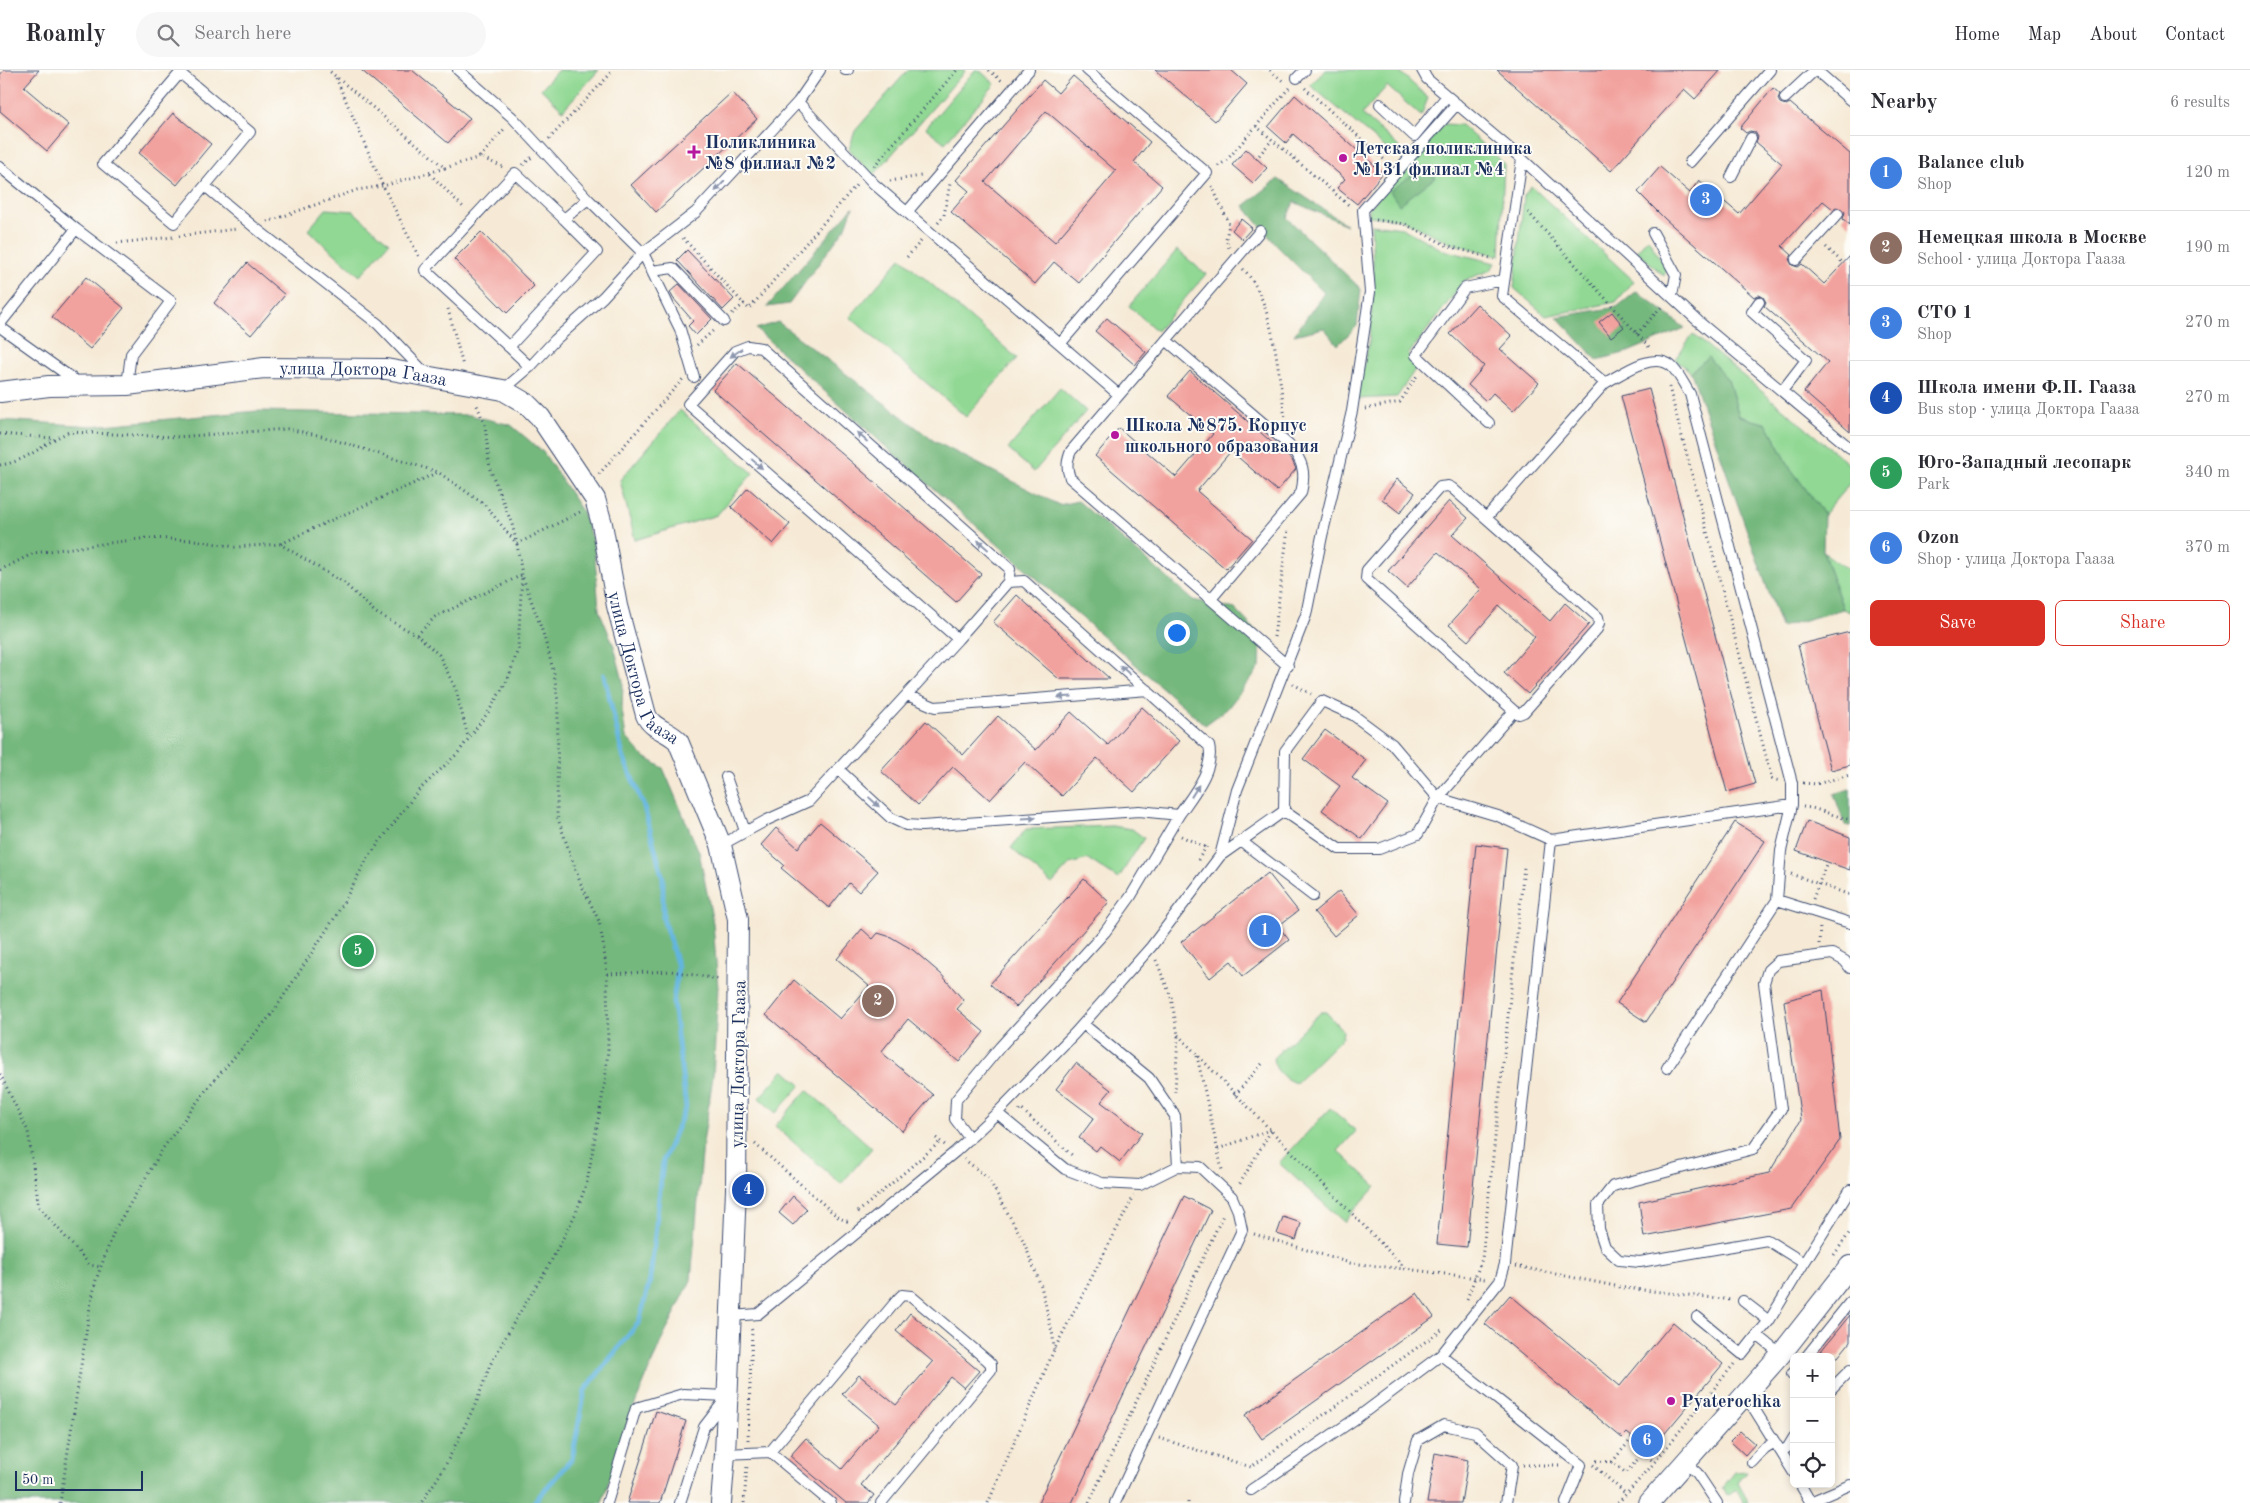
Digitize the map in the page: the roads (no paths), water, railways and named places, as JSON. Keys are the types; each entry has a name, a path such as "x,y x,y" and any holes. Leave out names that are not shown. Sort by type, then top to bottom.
{"street":[{"name":"улица Доктора Гааза","path":"0,392 49,386 127,385 264,368 386,369 467,382 503,390 527,404 540,417 595,499 602,524 617,606 646,715 649,723 670,733 678,741 721,845 738,919 736,1189 725,1454 721,1503"},
{"path":"1649,1503 1781,1354 1850,1266"}],"lane":[{"path":"458,70 513,118 588,199 643,253 680,329 693,373"},
{"path":"503,390 530,367 555,340 603,298 643,253 696,212 798,102 820,70"},
{"path":"907,212 1029,70"},
{"path":"1060,344 1207,173 1087,70"},
{"path":"1297,78 1305,70"},
{"path":"1422,70 1427,79 1522,159 1672,295 1698,321 1850,448"},
{"path":"1690,162 1770,70"},
{"path":"1785,98 1815,70 1850,100"},
{"path":"180,73 250,132 205,186 174,223 104,164 180,73"},
{"path":"1380,104 1414,136 1447,96"},
{"path":"798,102 874,184 1119,395"},
{"path":"1220,856 1237,790 1288,666 1306,615 1322,536 1352,411 1370,292 1362,210 1456,104"},
{"path":"1731,177 1751,138"},
{"path":"1522,159 1502,296 1605,383"},
{"path":"0,167 96,246 171,301 131,354 127,385"},
{"path":"509,347 597,252 515,173 425,270 530,367"},
{"path":"205,186 378,324 428,376"},
{"path":"564,219 588,199"},
{"path":"1796,260 1838,214"},
{"path":"76,229 0,325 82,386"},
{"path":"1260,231 1071,450 1067,460 1067,470 1070,478 1288,666"},
{"path":"1653,233 1676,275 1672,295"},
{"path":"652,271 673,268 724,321"},
{"path":"1488,423 1416,355 1465,288 1503,280"},
{"path":"1760,302 1752,312 1806,360 1782,391"},
{"path":"1166,340 1290,446 1299,456 1303,465 1305,479 1301,493 1211,599"},
{"path":"721,845 745,831 809,800 907,695 958,639 1008,582 1010,569 761,348 748,346 735,351 702,385 688,404 958,639"},
{"path":"1486,518 1605,383 1651,360 1671,366 1690,394 1792,783 1792,805 1781,851 1777,900 1667,1068"},
{"path":"1448,486 1452,488 1598,617 1599,623 1596,629 1524,712 1519,714 1514,711 1368,582 1365,575 1367,570 1440,487 1448,486"},
{"path":"970,1139 955,1119 956,1100 1000,1047 1106,932 1131,896 1198,786 1211,756 1209,746 1024,581 1008,582"},
{"path":"907,695 935,707 1148,690"},
{"path":"1284,811 1285,751 1322,701 1353,715 1392,744 1438,798 1498,816 1551,840 1792,805"},
{"path":"1284,811 1339,849 1379,850 1418,834 1438,798 1514,711"},
{"path":"838,769 891,818 906,825 922,826 1139,811 1179,815"},
{"path":"726,777 745,831"},
{"path":"731,1316 758,1314 970,1139 998,1113 1083,1024 1151,948 1220,856 1284,811"},
{"path":"1251,1490 1358,1417 1442,1355 1500,1281 1505,1264 1551,840"},
{"path":"1241,842 1313,896"},
{"path":"1777,900 1850,923"},
{"path":"1804,1263 1767,1240 1640,1262 1619,1260 1605,1247 1599,1229 1598,1205 1613,1186 1753,1149 1781,1109 1764,983 1768,970 1778,961 1832,954 1845,961 1850,968"},
{"path":"1083,1024 1149,1078 1175,1116 1178,1166"},
{"path":"998,1113 1065,1169 1102,1183 1140,1185 1178,1166 1200,1167 1229,1193 1238,1211 1242,1230 1115,1503"},
{"path":"1697,1316 1742,1354 1769,1320 1850,1190"},
{"path":"770,1452 898,1299 902,1295 911,1296 987,1360 991,1364 991,1370 881,1503"},
{"path":"1743,1301 1769,1320"},
{"path":"1809,1353 1850,1302"},
{"path":"1757,1335 1781,1354"},
{"path":"1442,1355 1582,1466 1566,1503"},
{"path":"1835,1385 1850,1370"},
{"path":"607,1503 636,1408 683,1394 727,1396"},
{"path":"680,1503 704,1427 727,1396"},
{"path":"1744,1397 1753,1407 1790,1467"},
{"path":"1404,1503 1408,1474 1418,1440 1444,1425 1474,1432 1512,1465 1506,1503"},
{"path":"1752,1462 1765,1448 1775,1442"},
{"path":"1781,1452 1790,1443"},
{"path":"725,1454 770,1452 831,1503"},
{"path":"1685,1462 1697,1473 1717,1503"},
{"path":"1802,1488 1810,1503 1850,1485"}],"waterway":[{"path":"533,1503 572,1459 585,1390 639,1322 650,1280 663,1161 686,1107 673,1002 678,967 663,918 663,879 644,807 623,756 604,675"}],"place":[{"name":"Поликлиника №8 филиал №2","path":"694,152"},
{"name":"Детская поликлиника №131 филиал №4","path":"1343,158"},
{"name":"СТО 1","path":"1706,200"},
{"name":"Школа №875. Корпус школьного образования","path":"1115,435"},
{"name":"Balance club","path":"1265,931"},
{"name":"Юго-Западный лесопарк","path":"358,951"},
{"name":"Немецкая школа в Москве","path":"878,1001"},
{"name":"Школа имени Ф.П. Гааза","path":"748,1190"},
{"name":"Pyaterochka","path":"1671,1401"},
{"name":"Ozon","path":"1647,1441"}]}
